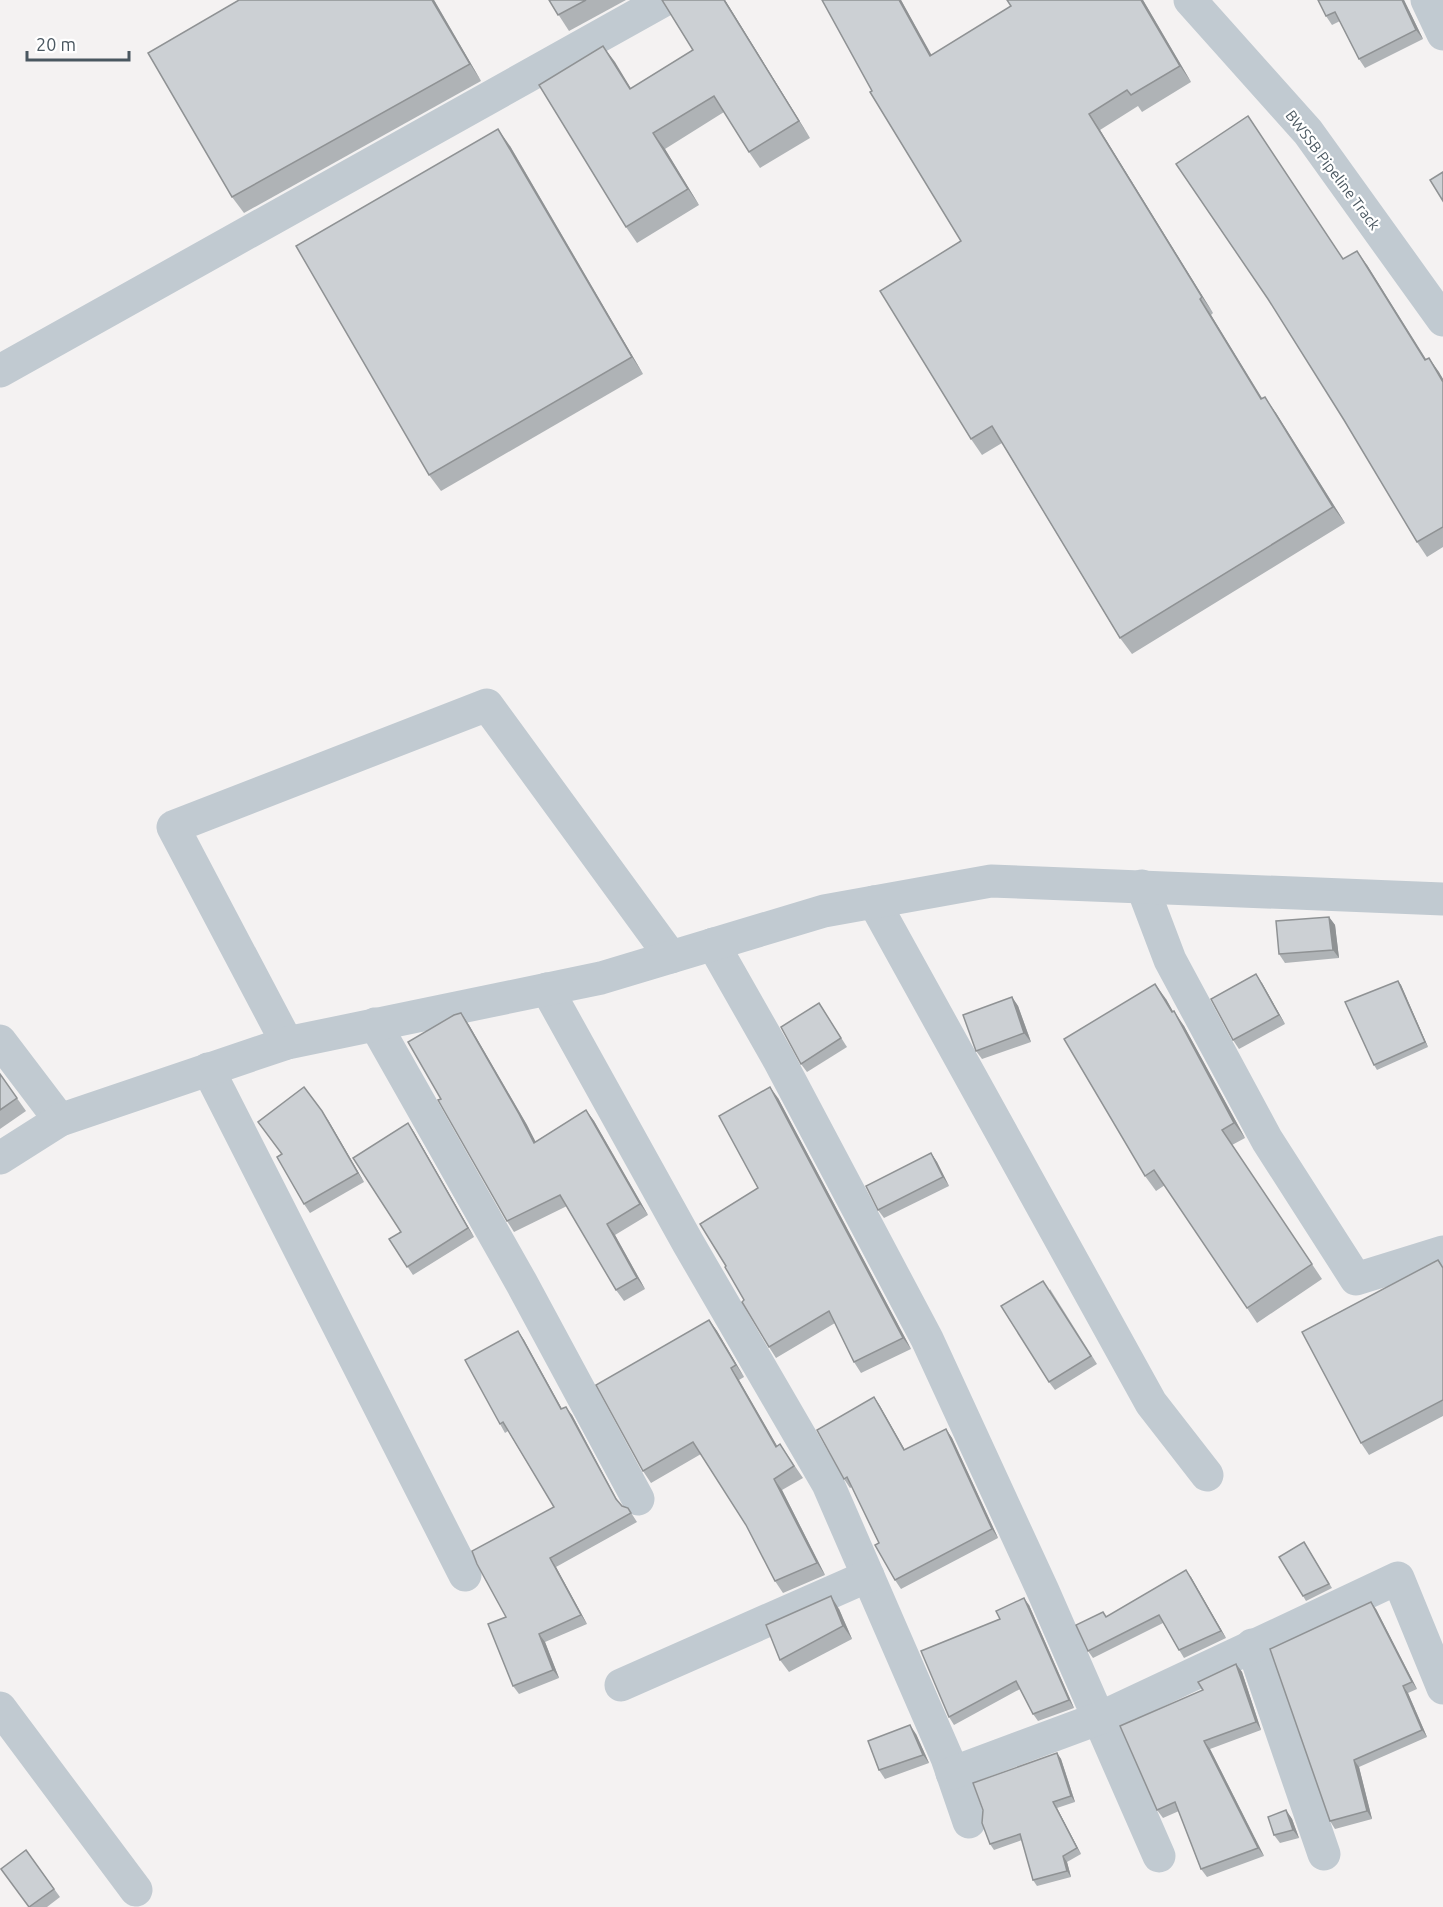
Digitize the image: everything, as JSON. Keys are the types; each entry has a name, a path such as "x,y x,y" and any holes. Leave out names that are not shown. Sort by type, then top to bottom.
{"street":[{"path":"0,371 664,0"},
{"name":"BWSSB Pipeline Track","path":"1190,0 1308,132 1443,320"},
{"path":"1427,0 1443,34"},
{"path":"287,1042 173,827 487,705 671,957"},
{"path":"0,1158 60,1120 287,1042 601,978 824,911 991,881 1443,899"},
{"path":"1142,886 1170,960 1267,1140 1356,1279 1443,1252"},
{"path":"874,902 1151,1404 1207,1475"},
{"path":"713,944 779,1060 927,1339 1100,1718 1160,1856"},
{"path":"547,989 688,1242 828,1484 952,1773 969,1822"},
{"path":"375,1024 526,1293 638,1499"},
{"path":"0,1041 60,1120"},
{"path":"208,1070 465,1575"},
{"path":"621,1685 868,1576"},
{"path":"952,1773 1100,1718 1398,1578 1443,1688"},
{"path":"1252,1645 1324,1854"},
{"path":"0,1708 136,1890"}],"building":[{"path":"239,0 432,0 470,64 232,197 148,53"},
{"path":"549,0 586,0 558,15"},
{"path":"662,0 724,0 799,121 749,152 714,96 653,133 688,189 626,227 539,85 603,46 630,89 693,50"},
{"path":"822,0 899,0 930,56 1011,6 1007,0 1141,0 1180,66 1131,95 1127,90 1089,114 1202,297 1200,299 1261,399 1265,397 1333,507 1120,638 992,426 971,439 880,291 961,241 870,92 872,91"},
{"path":"1318,0 1402,0 1416,30 1359,59 1335,12 1326,16"},
{"path":"1248,116 1343,259 1357,251 1425,360 1429,358 1443,382 1443,527 1417,542 1268,299 1176,164"},
{"path":"498,129 632,357 429,475 296,246"},
{"path":"1443,172 1443,201 1430,180"},
{"path":"1329,917 1333,950 1279,954 1276,921"},
{"path":"1256,974 1279,1015 1233,1040 1211,999"},
{"path":"1398,981 1425,1042 1374,1065 1345,1002"},
{"path":"1155,984 1172,1012 1174,1011 1234,1123 1222,1130 1312,1264 1247,1308 1154,1170 1145,1176 1064,1039"},
{"path":"1012,997 1024,1033 976,1051 963,1015"},
{"path":"819,1003 841,1038 801,1064 781,1027"},
{"path":"461,1013 534,1143 586,1110 640,1204 607,1224 637,1278 616,1290 560,1195 507,1221 438,1100 441,1099 408,1042"},
{"path":"0,1074 17,1098 0,1110"},
{"path":"304,1087 322,1111 358,1173 304,1204 277,1157 282,1154 258,1122"},
{"path":"770,1087 903,1338 854,1362 829,1311 769,1347 742,1302 744,1300 726,1266 700,1224 758,1188 719,1116"},
{"path":"408,1123 468,1228 407,1267 389,1239 401,1232 353,1158"},
{"path":"931,1153 943,1177 878,1210 866,1186"},
{"path":"1438,1260 1443,1268 1443,1400 1361,1443 1302,1332"},
{"path":"1043,1281 1091,1356 1049,1382 1001,1306"},
{"path":"709,1320 736,1365 731,1368 776,1447 780,1444 794,1466 774,1479 817,1563 775,1581 746,1525 693,1442 643,1471 596,1385"},
{"path":"518,1331 561,1409 566,1407 616,1499 631,1513 550,1558 581,1615 539,1634 553,1670 513,1686 488,1624 506,1617 472,1551 554,1507 503,1422 500,1424 465,1360"},
{"path":"874,1397 904,1450 946,1429 992,1529 895,1580 875,1545 879,1543 847,1477 844,1479 817,1430"},
{"path":"1304,1542 1329,1584 1303,1596 1279,1557"},
{"path":"1186,1570 1221,1631 1179,1650 1159,1615 1088,1651 1076,1625 1103,1612 1106,1617"},
{"path":"831,1596 843,1626 780,1660 766,1625"},
{"path":"1024,1598 1069,1700 1033,1714 1016,1681 949,1717 921,1651 1000,1619 996,1611"},
{"path":"1371,1602 1412,1682 1403,1686 1422,1730 1354,1760 1367,1811 1330,1821 1270,1649"},
{"path":"1236,1664 1256,1722 1204,1741 1258,1848 1201,1869 1175,1802 1157,1810 1120,1726 1203,1690 1198,1682"},
{"path":"910,1725 923,1755 879,1770 868,1741"},
{"path":"1057,1753 1071,1796 1053,1802 1077,1848 1063,1856 1067,1871 1033,1880 1020,1834 990,1844 982,1823 983,1810 973,1783"},
{"path":"1286,1810 1293,1830 1274,1835 1268,1817"},
{"path":"26,1850 54,1889 29,1907 1,1869"}]}
